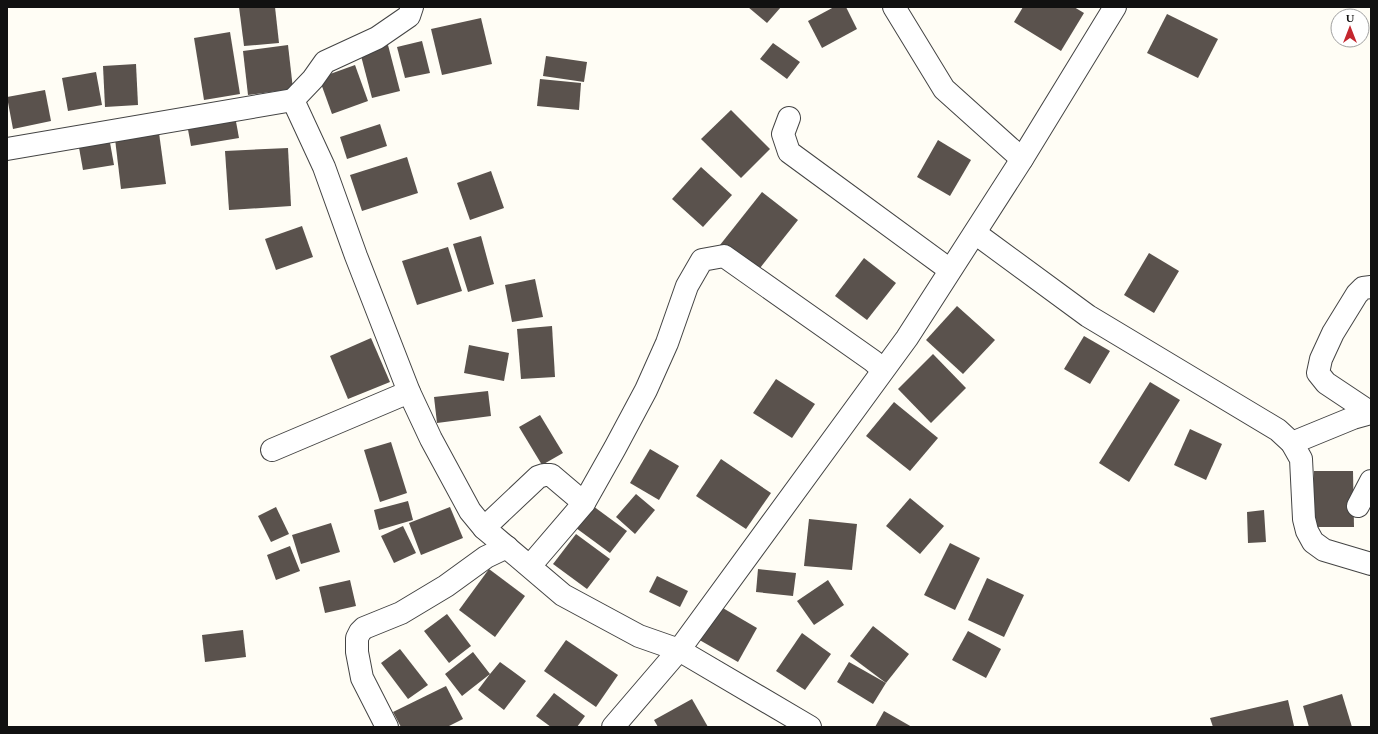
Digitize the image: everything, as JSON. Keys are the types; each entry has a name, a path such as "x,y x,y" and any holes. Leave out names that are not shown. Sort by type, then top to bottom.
{"street":[{"path":"7,149 293,100 325,62 377,38 409,16 412,7"},
{"path":"894,7 944,89 1022,159"},
{"path":"613,727 679,650 907,338 1022,159 1115,7"},
{"path":"293,100 324,167 356,256 410,392 431,439 470,511 484,528 563,595 639,636 679,650 810,727"},
{"path":"789,118 783,134 789,152 950,270"},
{"path":"975,233 1088,316 1278,430 1292,443 1301,459 1304,519 1307,531 1313,542 1324,550 1371,564"},
{"path":"530,566 584,504 646,390 666,343 687,286 702,260 724,256 873,361 883,370"},
{"path":"1371,287 1363,288 1357,294 1333,333 1321,359 1318,373 1326,383 1371,413"},
{"path":"272,450 410,392"},
{"path":"1292,443 1353,418 1371,413"},
{"path":"484,528 538,476 551,475 584,504"},
{"path":"1358,506 1371,481"},
{"path":"387,727 362,678 357,652 357,638 360,632 364,628 401,613 446,586 486,556 507,547"}],"building":[{"path":"239,7 275,7 279,43 244,46"},
{"path":"748,7 781,7 767,23"},
{"path":"834,7 846,7 857,29 822,48 808,21"},
{"path":"1023,7 1074,7 1084,13 1061,51 1014,22"},
{"path":"1167,14 1218,39 1198,78 1147,53"},
{"path":"481,18 492,64 442,75 431,29"},
{"path":"230,32 240,94 204,100 194,38"},
{"path":"422,41 430,73 405,78 397,47"},
{"path":"773,43 800,62 787,79 760,59"},
{"path":"288,45 293,89 248,95 243,51"},
{"path":"388,45 400,91 372,98 360,52"},
{"path":"546,56 587,62 584,82 543,76"},
{"path":"136,64 138,105 105,107 103,66"},
{"path":"355,65 368,101 332,114 319,78"},
{"path":"96,72 102,105 68,111 62,78"},
{"path":"540,79 581,83 579,110 537,106"},
{"path":"45,90 51,121 13,129 7,97"},
{"path":"731,110 770,149 741,178 701,139"},
{"path":"235,116 239,138 191,146 187,124"},
{"path":"380,124 387,146 347,159 340,137"},
{"path":"159,133 166,184 121,189 115,139"},
{"path":"109,137 114,165 83,170 78,142"},
{"path":"938,140 971,160 950,196 917,177"},
{"path":"288,148 291,206 229,210 225,151"},
{"path":"407,157 418,193 362,211 350,175"},
{"path":"701,167 732,195 703,227 672,199"},
{"path":"491,171 504,208 470,220 457,183"},
{"path":"762,192 798,220 756,273 720,245"},
{"path":"302,226 313,257 276,270 265,239"},
{"path":"481,236 494,284 468,292 453,244"},
{"path":"448,247 462,291 417,305 402,261"},
{"path":"1149,253 1179,271 1154,313 1124,295"},
{"path":"864,258 896,283 867,320 835,296"},
{"path":"535,279 543,317 512,322 505,285"},
{"path":"957,306 995,340 963,374 926,340"},
{"path":"552,326 555,377 521,379 517,329"},
{"path":"1084,336 1110,351 1090,384 1064,369"},
{"path":"371,338 390,382 348,399 330,356"},
{"path":"469,345 509,353 504,381 464,373"},
{"path":"933,354 966,388 931,423 898,389"},
{"path":"776,379 815,404 792,438 753,413"},
{"path":"1150,382 1180,400 1129,482 1099,463"},
{"path":"488,391 491,416 437,423 434,397"},
{"path":"894,402 938,438 910,471 866,436"},
{"path":"540,415 563,453 542,465 519,427"},
{"path":"1190,429 1222,444 1206,480 1174,465"},
{"path":"391,442 407,493 380,502 364,450"},
{"path":"650,449 679,466 659,500 630,483"},
{"path":"721,459 771,493 746,529 696,496"},
{"path":"1314,471 1353,471 1354,527 1314,527"},
{"path":"636,494 655,510 635,534 616,517"},
{"path":"910,498 944,526 920,554 886,526"},
{"path":"408,501 413,520 379,530 374,510"},
{"path":"593,506 627,531 610,553 576,528"},
{"path":"276,507 289,534 271,542 258,516"},
{"path":"450,507 463,538 421,555 409,523"},
{"path":"1264,510 1266,542 1248,543 1247,512"},
{"path":"809,519 857,524 852,570 804,566"},
{"path":"331,523 340,552 301,564 292,535"},
{"path":"403,526 416,553 394,563 381,536"},
{"path":"576,534 610,559 587,589 553,564"},
{"path":"950,543 980,558 955,610 924,595"},
{"path":"290,546 300,571 276,580 267,555"},
{"path":"489,569 525,596 495,637 459,610"},
{"path":"758,569 796,573 793,596 756,592"},
{"path":"657,576 688,591 680,607 649,592"},
{"path":"987,578 1024,595 1004,637 968,620"},
{"path":"350,580 356,606 325,613 319,587"},
{"path":"828,580 844,605 814,625 797,601"},
{"path":"716,604 757,628 738,662 696,638"},
{"path":"447,614 471,646 449,663 424,631"},
{"path":"873,626 909,654 886,683 850,656"},
{"path":"243,630 246,657 205,662 202,635"},
{"path":"968,631 1001,649 986,678 952,660"},
{"path":"802,633 831,654 805,690 776,671"},
{"path":"566,640 618,675 596,707 544,671"},
{"path":"400,649 428,685 408,699 381,663"},
{"path":"473,652 490,674 462,696 445,674"},
{"path":"500,662 526,681 504,710 478,690"},
{"path":"849,662 886,683 873,704 837,682"},
{"path":"446,686 463,719 447,727 401,727 393,712"},
{"path":"554,693 585,716 577,727 551,727 536,716"},
{"path":"1342,694 1352,727 1309,727 1303,706"},
{"path":"692,699 708,727 658,727 654,720"},
{"path":"1288,700 1294,726 1213,727 1210,718"},
{"path":"884,711 912,727 875,727"}]}
